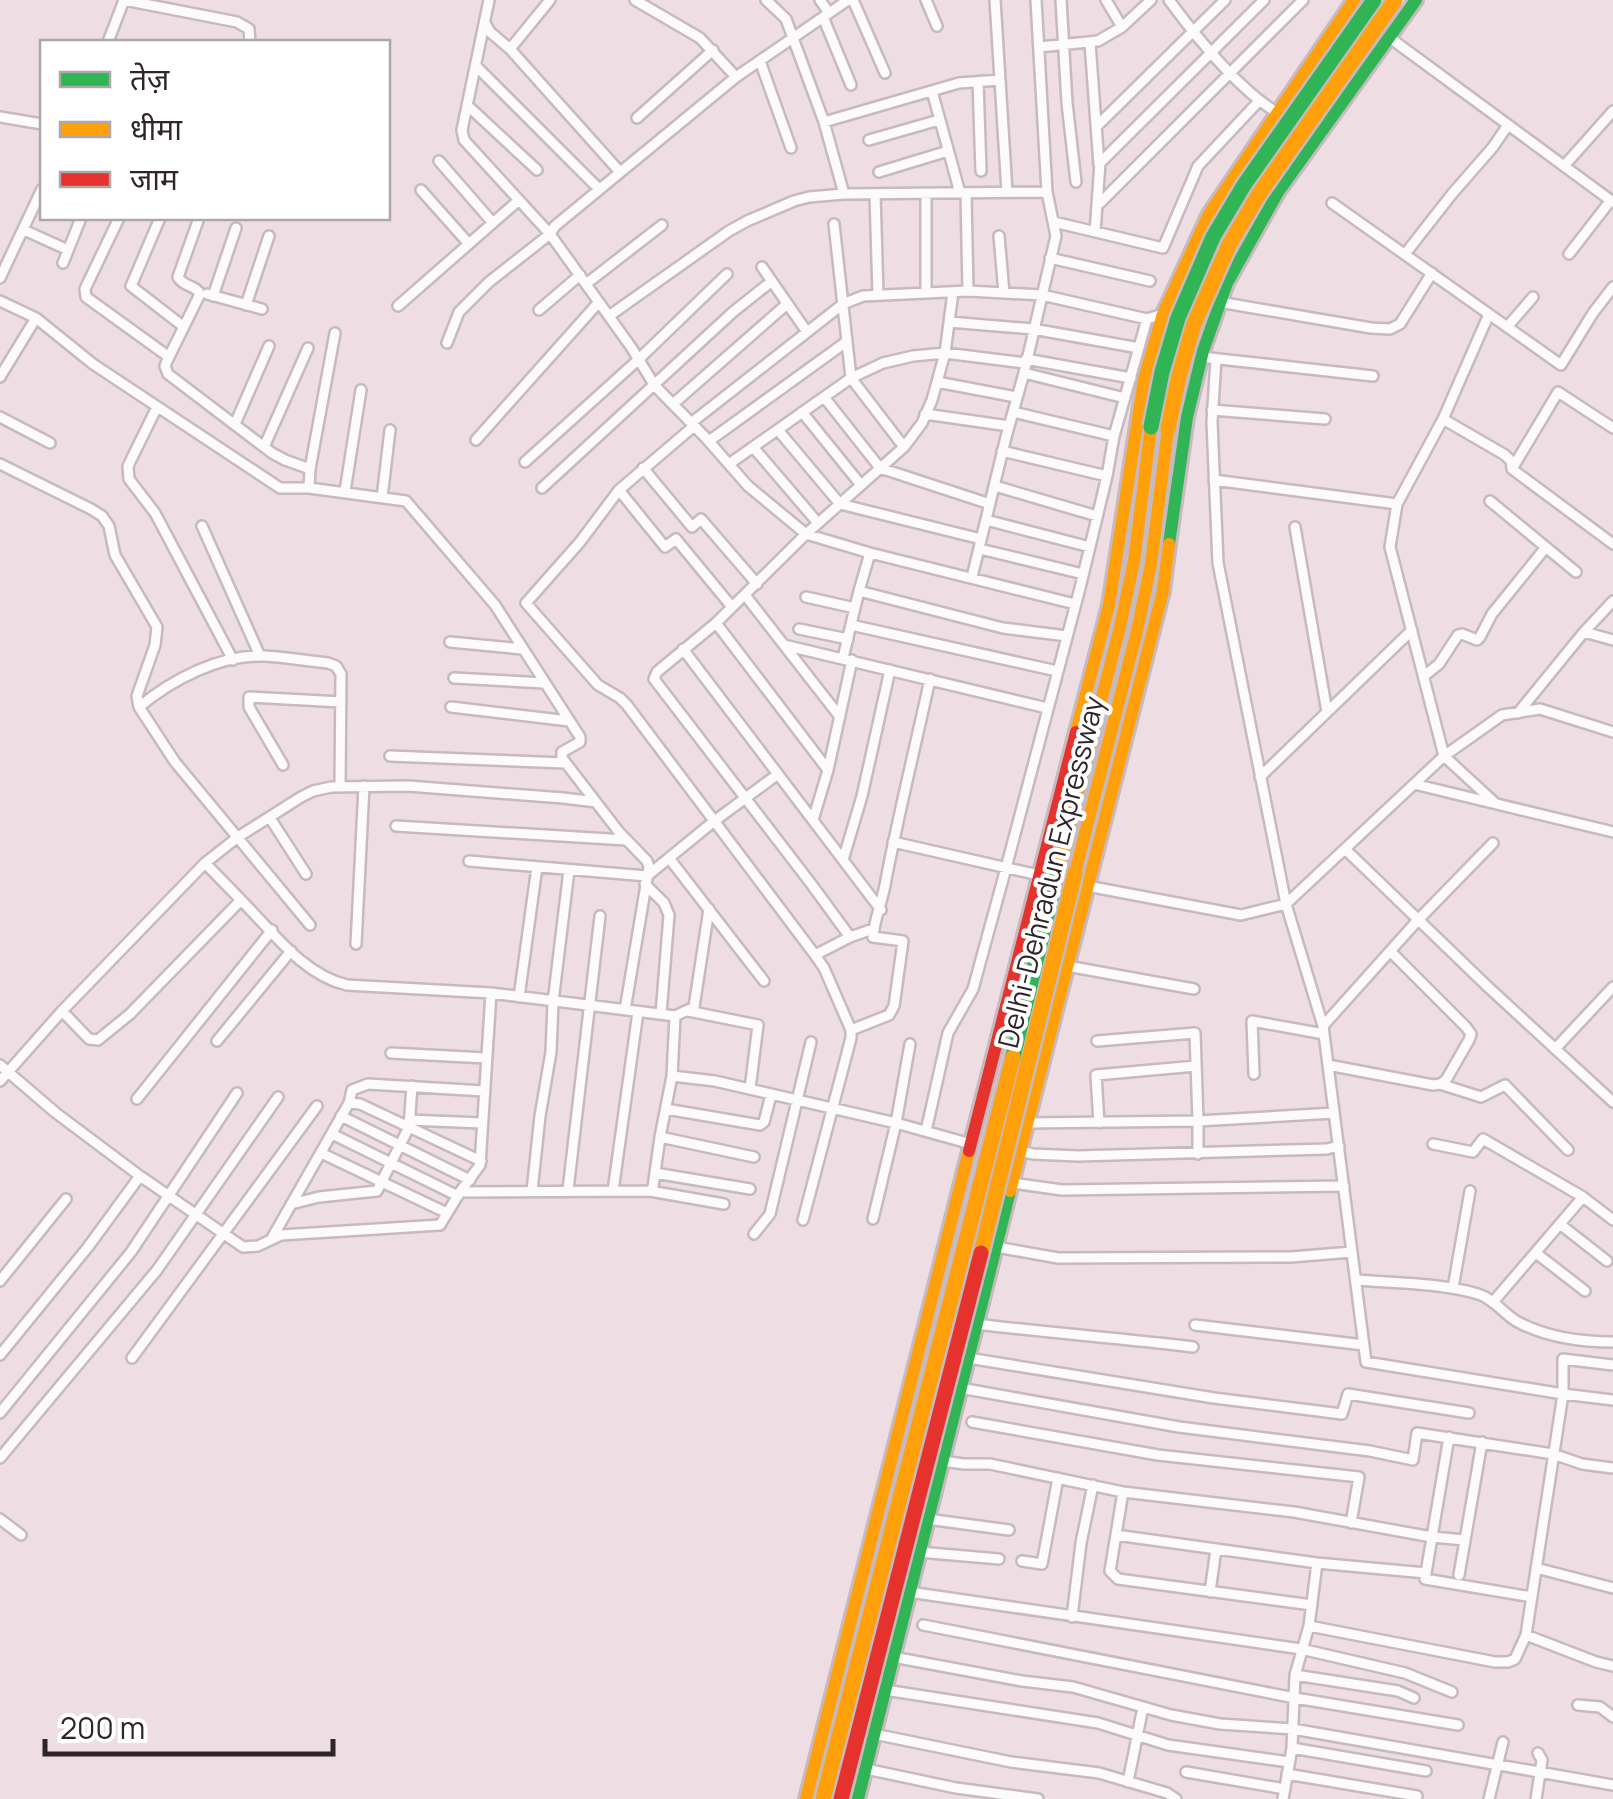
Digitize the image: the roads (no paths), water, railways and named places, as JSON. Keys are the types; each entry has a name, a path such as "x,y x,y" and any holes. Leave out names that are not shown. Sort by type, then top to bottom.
{"main road":[{"path":"806,1799 1038,875 1110,605 1155,316 1210,214 1353,0 1390,38"},
{"name":"Delhi-Dehradun Expressway","path":"823,1799 1120,627 1134,558 1156,399 1169,345 1200,264 1228,210 1374,0"},
{"name":"Delhi-Dehradun Expressway","path":"841,1799 1137,631 1151,564 1168,430 1186,350 1216,272 1243,219 1395,0"},
{"path":"858,1799 874,1770 884,1736 939,1520 947,1461 972,1391 968,1358 1163,590 1187,417 1209,358 1218,302 1278,192 1416,0"}],"street":[{"path":"109,40 124,0 238,22 249,30 250,40"},
{"path":"489,0 462,130 464,140 550,234 655,386 748,486 806,534 1075,604"},
{"path":"510,49 550,0"},
{"path":"636,0 700,38 736,77"},
{"path":"766,0 786,19 824,122 844,194"},
{"path":"820,0 851,85"},
{"path":"447,343 459,312 598,189 736,77 851,0 885,72"},
{"path":"926,0 937,26"},
{"path":"995,0 1007,192"},
{"path":"972,577 1056,236 1047,192 1036,0"},
{"path":"1061,0 1076,182"},
{"path":"1106,0 1122,26"},
{"path":"1039,47 1090,44 1105,38 1151,0"},
{"path":"1169,0 1193,33 1259,102 1276,112"},
{"path":"1097,126 1225,0"},
{"path":"1095,232 1100,163 1264,0"},
{"path":"1099,204 1303,0"},
{"path":"484,22 620,172"},
{"path":"1390,38 1612,201 1569,254"},
{"path":"1090,44 1100,168"},
{"path":"637,118 714,50"},
{"path":"760,62 790,148"},
{"path":"476,66 598,189"},
{"path":"824,122 958,83 1000,80"},
{"path":"978,82 981,172"},
{"path":"932,91 963,193 968,291"},
{"path":"1054,222 1163,248 1198,166 1259,102"},
{"path":"467,105 537,170"},
{"path":"1564,166 1613,111"},
{"path":"0,117 40,124"},
{"path":"0,128 12,119"},
{"path":"869,140 939,120"},
{"path":"1405,254 1508,125"},
{"path":"880,172 948,151"},
{"path":"439,161 493,223"},
{"path":"421,190 469,244"},
{"path":"609,316 747,220 794,200 844,194 1047,192"},
{"path":"926,193 926,293"},
{"path":"0,278 40,194"},
{"path":"876,194 878,295"},
{"path":"398,306 519,200"},
{"path":"1332,203 1562,365 1613,287"},
{"path":"63,263 80,220"},
{"path":"118,220 85,289 86,297 169,357"},
{"path":"159,220 131,286 184,327"},
{"path":"198,220 178,277 182,283 212,296 262,309"},
{"path":"834,224 851,378 904,446"},
{"path":"539,310 662,225"},
{"path":"212,296 236,228"},
{"path":"24,230 68,250"},
{"path":"246,305 270,236"},
{"path":"999,236 1004,292"},
{"path":"1050,258 1150,280"},
{"path":"762,268 807,332"},
{"path":"1218,302 1390,328 1400,324 1432,273"},
{"path":"524,462 727,274"},
{"path":"542,488 772,280"},
{"path":"200,292 169,357 168,374 264,447 310,468"},
{"path":"850,937 654,680 657,672 732,608 806,534 904,446 925,414 937,382 946,354 954,292"},
{"path":"803,1220 851,1038 824,968 626,705 598,686 526,603 619,490 642,468 843,304 862,296 1004,292 1042,294 1155,316 1130,378 1006,868 973,989 948,1033 926,1131"},
{"path":"1508,326 1533,296"},
{"path":"0,301 36,318 93,364 280,488 345,491 406,501 413,508 496,606 578,732 580,742 562,752 565,763 647,862 625,1010"},
{"path":"476,440 599,302"},
{"path":"673,404 788,304"},
{"path":"1489,314 1442,419 1397,504 1390,547 1444,756 1495,803"},
{"path":"0,377 36,318"},
{"path":"949,322 1034,329 1139,348"},
{"path":"309,488 335,333"},
{"path":"709,441 846,342"},
{"path":"235,424 269,346"},
{"path":"264,447 308,348"},
{"path":"729,464 851,378 883,363 913,356 946,354 1130,378"},
{"path":"1374,376 1209,358 1218,563 1286,904 1324,1030 1366,1362 1613,1400"},
{"path":"1025,365 1125,398"},
{"path":"937,382 1016,397"},
{"path":"345,491 361,390"},
{"path":"1512,469 1558,392 1613,428"},
{"path":"824,397 880,468 990,504"},
{"path":"158,406 128,466 129,479 155,514 234,660"},
{"path":"1212,410 1326,419"},
{"path":"802,412 861,485"},
{"path":"1013,412 1114,436"},
{"path":"925,414 1009,426"},
{"path":"0,418 50,443"},
{"path":"1442,419 1505,455 1511,460 1512,469 1613,544"},
{"path":"382,498 390,430"},
{"path":"778,430 840,504 1083,574"},
{"path":"753,447 818,523"},
{"path":"1002,451 1107,476"},
{"path":"0,464 91,508 109,526 115,555 157,627 155,645 136,696 139,707 174,762 310,925"},
{"path":"642,468 692,527 701,519 757,584"},
{"path":"1214,480 1397,504"},
{"path":"994,486 1098,516"},
{"path":"619,490 665,547 676,539 732,608"},
{"path":"1490,501 1576,572"},
{"path":"986,520 1090,547"},
{"path":"202,526 260,656"},
{"path":"1295,527 1327,712"},
{"path":"1424,676 1439,664 1458,635 1477,640 1480,637 1492,614 1546,547"},
{"path":"813,820 840,717 848,639 870,553"},
{"path":"859,591 1003,628 1066,636"},
{"path":"745,595 840,717"},
{"path":"806,597 855,608"},
{"path":"1518,712 1613,601"},
{"path":"716,622 828,770"},
{"path":"851,626 1057,670"},
{"path":"799,629 848,639"},
{"path":"1260,778 1412,630"},
{"path":"1584,632 1613,640"},
{"path":"450,642 523,649"},
{"path":"784,645 1047,708"},
{"path":"683,649 880,910"},
{"path":"139,707 182,678 234,660 260,656 336,666 341,702 340,787"},
{"path":"843,860 862,796 890,670"},
{"path":"454,678 544,683"},
{"path":"851,1030 889,1015 894,1006 903,941 872,937 930,679"},
{"path":"283,765 249,707 249,697 341,702"},
{"path":"450,707 569,721"},
{"path":"893,842 1087,886 1241,915 1286,904 1444,756 1502,715 1540,709 1613,732"},
{"path":"390,756 565,763"},
{"path":"646,880 713,822 778,774"},
{"path":"1414,784 1613,832"},
{"path":"356,944 364,786"},
{"path":"0,1081 4,1068 206,864 238,837 313,791 364,786 455,789 596,802"},
{"path":"270,818 306,874"},
{"path":"396,826 626,840"},
{"path":"1324,1030 1418,920 1492,842"},
{"path":"1345,849 1613,1102"},
{"path":"669,858 764,981"},
{"path":"469,861 646,880 669,915 661,1014"},
{"path":"206,864 303,964 331,981 490,993 675,1016 694,1007 709,909"},
{"path":"518,997 537,867"},
{"path":"532,1191 569,870"},
{"path":"62,1011 90,1039 98,1040 130,1014 241,900"},
{"path":"568,1190 600,916"},
{"path":"815,955 873,929"},
{"path":"138,1099 272,930"},
{"path":"217,1041 292,952"},
{"path":"1390,952 1471,1034 1440,1084"},
{"path":"1067,966 1194,989"},
{"path":"1555,1049 1613,987"},
{"path":"4,1068 140,1176 243,1247 258,1246 281,1235 440,1224 480,1166 490,993"},
{"path":"688,1011 758,1026 750,1089"},
{"path":"613,1191 638,1012"},
{"path":"650,1190 672,1076 675,1016"},
{"path":"1254,1074 1252,1021 1324,1030"},
{"path":"1097,1041 1195,1032 1198,1154"},
{"path":"754,1234 770,1214 811,1042"},
{"path":"873,1219 910,1044"},
{"path":"392,1053 486,1058"},
{"path":"1100,1123 1096,1075 1196,1066"},
{"path":"1328,1066 1440,1084 1482,1097 1505,1085 1568,1150"},
{"path":"672,1076 714,1081 896,1122 971,1144"},
{"path":"272,1238 350,1103 352,1090 361,1085 484,1091"},
{"path":"292,1204 380,1188 409,1124 412,1086"},
{"path":"0,1414 109,1282 237,1093"},
{"path":"666,1110 762,1124 771,1094"},
{"path":"0,1458 150,1278 278,1096"},
{"path":"350,1103 409,1124 481,1161"},
{"path":"132,1358 316,1106"},
{"path":"1027,1123 1198,1121 1334,1113"},
{"path":"341,1116 470,1180"},
{"path":"409,1124 482,1123"},
{"path":"332,1134 459,1194 650,1190 724,1204"},
{"path":"660,1137 754,1157"},
{"path":"1433,1144 1473,1152 1484,1139 1583,1197 1613,1220"},
{"path":"1020,1151 1078,1156 1339,1146"},
{"path":"321,1153 447,1213"},
{"path":"655,1173 750,1189"},
{"path":"0,1355 4,1343 99,1232 140,1176"},
{"path":"1012,1182 1062,1190 1344,1186"},
{"path":"1453,1288 1470,1191"},
{"path":"1493,1302 1583,1197"},
{"path":"0,1281 66,1199"},
{"path":"1561,1225 1607,1261"},
{"path":"996,1247 1058,1258 1291,1257 1352,1252"},
{"path":"1536,1253 1586,1291"},
{"path":"1356,1280 1453,1288 1477,1294 1516,1321 1536,1329 1566,1338 1613,1342"},
{"path":"976,1324 1192,1347"},
{"path":"1195,1326 1364,1345"},
{"path":"968,1358 1214,1398 1342,1414 1348,1394 1469,1413"},
{"path":"1310,1626 1494,1662 1515,1659 1526,1635 1563,1394 1563,1359 1613,1365"},
{"path":"972,1391 1179,1427 1370,1450 1414,1460 1417,1432 1613,1468"},
{"path":"972,1422 1158,1455 1358,1477 1351,1523"},
{"path":"1449,1437 1425,1579 1532,1596"},
{"path":"1460,1576 1482,1442"},
{"path":"947,1461 990,1464 1123,1492 1294,1512 1465,1540"},
{"path":"1022,1561 1042,1564 1058,1478"},
{"path":"1072,1616 1093,1486"},
{"path":"1123,1492 1110,1571 1118,1579 1312,1605"},
{"path":"0,1520 21,1535"},
{"path":"939,1520 1009,1530"},
{"path":"1116,1535 1317,1563 1426,1573"},
{"path":"1210,1592 1216,1549"},
{"path":"928,1553 1000,1559"},
{"path":"1186,1772 1284,1794 1292,1748 1295,1675 1310,1626 1317,1563"},
{"path":"1536,1568 1613,1588"},
{"path":"921,1593 1301,1649 1404,1673 1452,1692"},
{"path":"923,1626 1294,1698 1458,1725"},
{"path":"1526,1635 1613,1666"},
{"path":"902,1659 1073,1687 1171,1715 1220,1724 1293,1729 1613,1785"},
{"path":"1295,1675 1398,1691 1414,1698"},
{"path":"894,1692 1098,1723 1168,1745 1290,1762"},
{"path":"1578,1706 1600,1707 1613,1717"},
{"path":"1128,1782 1143,1707"},
{"path":"884,1736 1011,1762 1099,1773 1176,1799"},
{"path":"1488,1799 1503,1742"},
{"path":"1292,1748 1426,1771"},
{"path":"1536,1799 1542,1760 1538,1753"},
{"path":"874,1770 956,1788 1038,1799"},
{"path":"1287,1774 1417,1796"}]}
